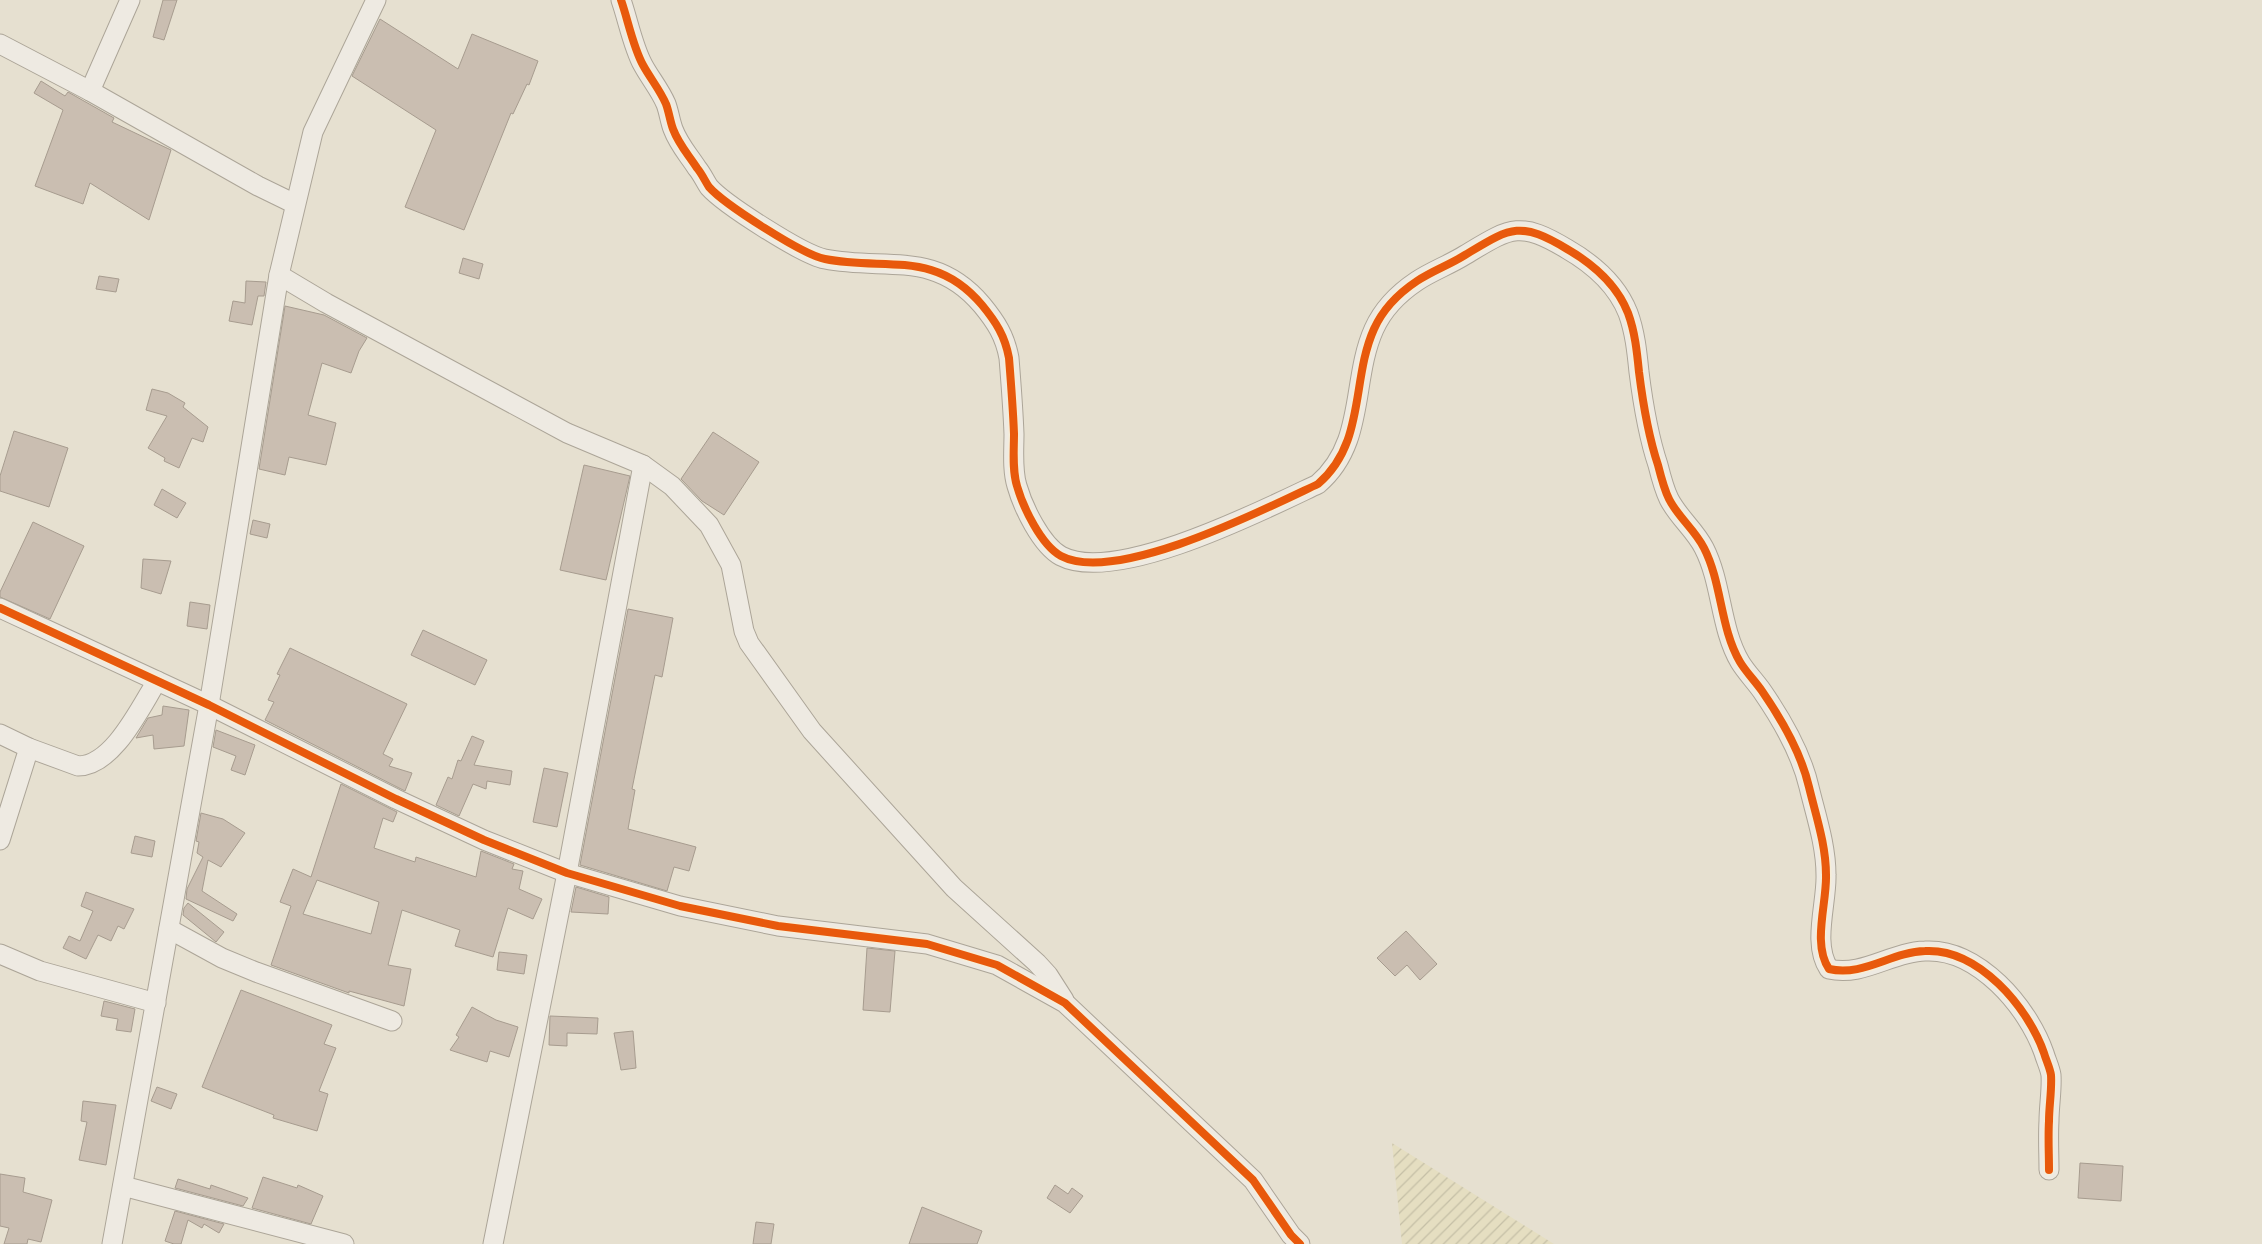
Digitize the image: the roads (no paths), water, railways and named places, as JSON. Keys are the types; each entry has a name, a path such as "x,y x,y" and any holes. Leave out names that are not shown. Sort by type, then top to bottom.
{"street":[{"path":"90,91 130,0"},
{"path":"112,1244 209,705 279,275 313,132 376,0"},
{"path":"621,0 642,64 667,105 673,128 682,149 697,167 709,187 783,239 803,251 823,259 861,263 904,264 950,277 969,289 998,324 1007,343 1009,358 1016,484 1024,506 1035,525 1050,546 1061,556 1083,561 1106,561 1165,550 1237,523 1318,484 1328,476 1338,460 1349,435 1357,409 1370,341 1383,312 1400,294 1418,280 1457,260 1493,237 1511,230 1526,230 1548,237 1590,262 1616,292 1627,311 1634,334 1650,444 1670,501 1704,548 1739,660 1798,749 1809,784 1824,850 1827,878 1821,930 1825,962 1829,969 1840,971 1861,969 1905,953 1926,950 1944,952 1961,957 1981,968 2021,1009 2040,1041 2051,1074 2049,1170"},
{"path":"0,44 90,91 258,186 295,204"},
{"path":"279,275 326,303 567,433 643,465 672,486 709,525 731,565 748,643 812,731 954,888 1037,963 1048,975 1065,1003"},
{"path":"492,1244 567,873 643,465"},
{"path":"0,608 209,705 396,799 484,840 567,873 698,910 778,926 927,944 997,965 1065,1003 1253,1180 1291,1235 1300,1244"},
{"path":"0,734 29,748 78,766 86,766 112,750 157,682"},
{"path":"0,840 29,748"},
{"path":"169,929 222,958 392,1021"},
{"path":"0,954 40,971 156,1003"},
{"path":"123,1186 344,1244"}]}
